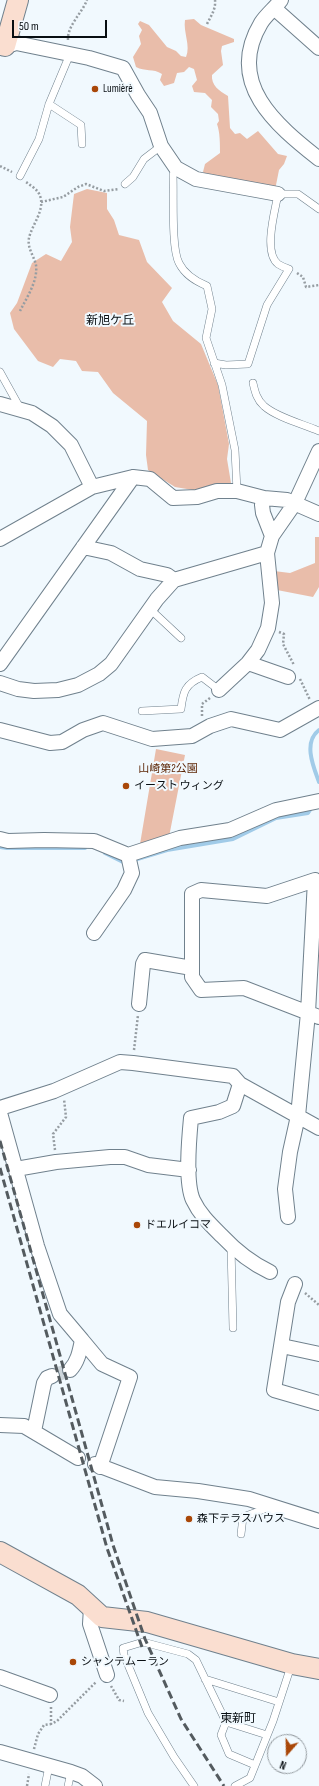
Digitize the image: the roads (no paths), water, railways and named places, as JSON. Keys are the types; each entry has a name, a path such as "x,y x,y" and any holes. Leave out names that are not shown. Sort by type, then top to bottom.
{"street":[{"path":"3,47 18,0"},
{"path":"319,48 278,4 261,22 252,42 249,67 253,88 266,109 303,146 319,159"},
{"path":"3,47 16,43 89,58 123,68 150,113 161,146 176,168 196,179 278,194"},
{"path":"0,404 32,413 52,426 71,445 92,487"},
{"path":"219,690 248,663 258,650 268,628 272,603 267,553 272,536 295,503 319,451"},
{"path":"0,664 133,477"},
{"path":"0,539 92,487 133,477 150,479 173,498 197,497 217,491 237,491 264,498 279,498 295,503 319,514"},
{"path":"264,498 262,505 263,513 272,536"},
{"path":"83,547 111,553 140,568 167,575 174,580"},
{"path":"0,683 18,689 34,691 58,690 78,685 99,674 111,664 150,609 174,580 267,553"},
{"path":"248,663 288,677"},
{"path":"0,730 50,743 62,742 83,730 103,723 152,739 192,736 210,726 231,719 280,730 319,708"},
{"path":"0,839 8,841 94,841 128,855 180,838 230,830 276,810 319,801"},
{"path":"94,933 124,890 132,872 128,855"},
{"path":"288,1217 285,1189 290,1152 298,1116 313,1015 315,880 267,896 201,890 192,894 192,977 201,990 244,988 313,1015"},
{"path":"139,1004 143,964 145,960 192,968"},
{"path":"0,1108 63,1087 120,1062 233,1076 240,1084 319,1128"},
{"path":"240,1084 233,1106 219,1112 191,1118 189,1170 192,1199 200,1212 231,1247 253,1264 270,1272"},
{"path":"0,1113 37,1246 60,1314 102,1364 130,1377 98,1465 155,1487 198,1491 249,1499 319,1521"},
{"path":"16,1169 56,1162 125,1157 148,1165 189,1170"},
{"path":"295,1284 288,1302 274,1390 319,1403"},
{"path":"70,1370 80,1351 82,1340"},
{"path":"282,1346 319,1354"},
{"path":"34,1432 44,1383 47,1378 52,1376"},
{"path":"0,1425 24,1426 78,1458"},
{"path":"0,1552 78,1596 102,1618 146,1622 292,1664 319,1669"},
{"path":"91,1608 90,1624 106,1675"},
{"path":"0,1678 50,1695"},
{"path":"0,1752 49,1766 70,1779 82,1776 95,1786"}],"lane":[{"path":"20,176 39,139 49,104 70,54"},
{"path":"49,104 81,125 82,144"},
{"path":"125,184 144,159 161,146"},
{"path":"176,168 173,175 175,244 178,262 185,272 194,280 207,286 212,309 206,338 222,386 234,450 237,491"},
{"path":"214,363 226,365 248,364 267,305 289,270 277,264 271,253 270,238 278,194 298,194 319,209"},
{"path":"0,372 21,410"},
{"path":"253,383 257,397 264,406 273,412 319,431"},
{"path":"150,609 181,638"},
{"path":"142,711 181,709 182,694 191,682 202,677 219,690"},
{"path":"231,1247 233,1328"},
{"path":"241,1534 243,1517 272,1506"},
{"path":"194,1786 174,1757 148,1713 124,1655 123,1648 143,1642 188,1654 196,1660 226,1722 267,1735 250,1778 235,1786"},
{"path":"267,1734 292,1664"},
{"path":"205,1679 279,1702"},
{"path":"226,1722 221,1735 229,1754 255,1765"},
{"path":"45,1786 49,1766"}],"waterway":[{"path":"319,730 314,735 310,748 312,762 319,782"},
{"path":"134,860 167,850 233,839 276,818 308,813 312,807"},
{"path":"0,847 85,848"},
{"path":"105,853 125,863"}],"tunnel":[{"path":"52,1376 70,1370"}],"railway":[{"path":"0,1141 113,1545 145,1639 181,1719 224,1786"},
{"path":"0,1168 107,1548 142,1647"}],"place":[{"name":"Lumièrè","path":"95,89"},
{"name":"イースト ウィング","path":"126,786"},
{"name":"ドエルイコマ","path":"137,1225"},
{"name":"森下テラスハウス","path":"189,1519"},
{"name":"シャンテムーラン","path":"73,1662"}],"district":[{"name":"新旭ケ丘","path":"110,321"},
{"name":"東新町","path":"238,1719"}],"park label":[{"name":"山崎第2公園","path":"168,769"}]}
